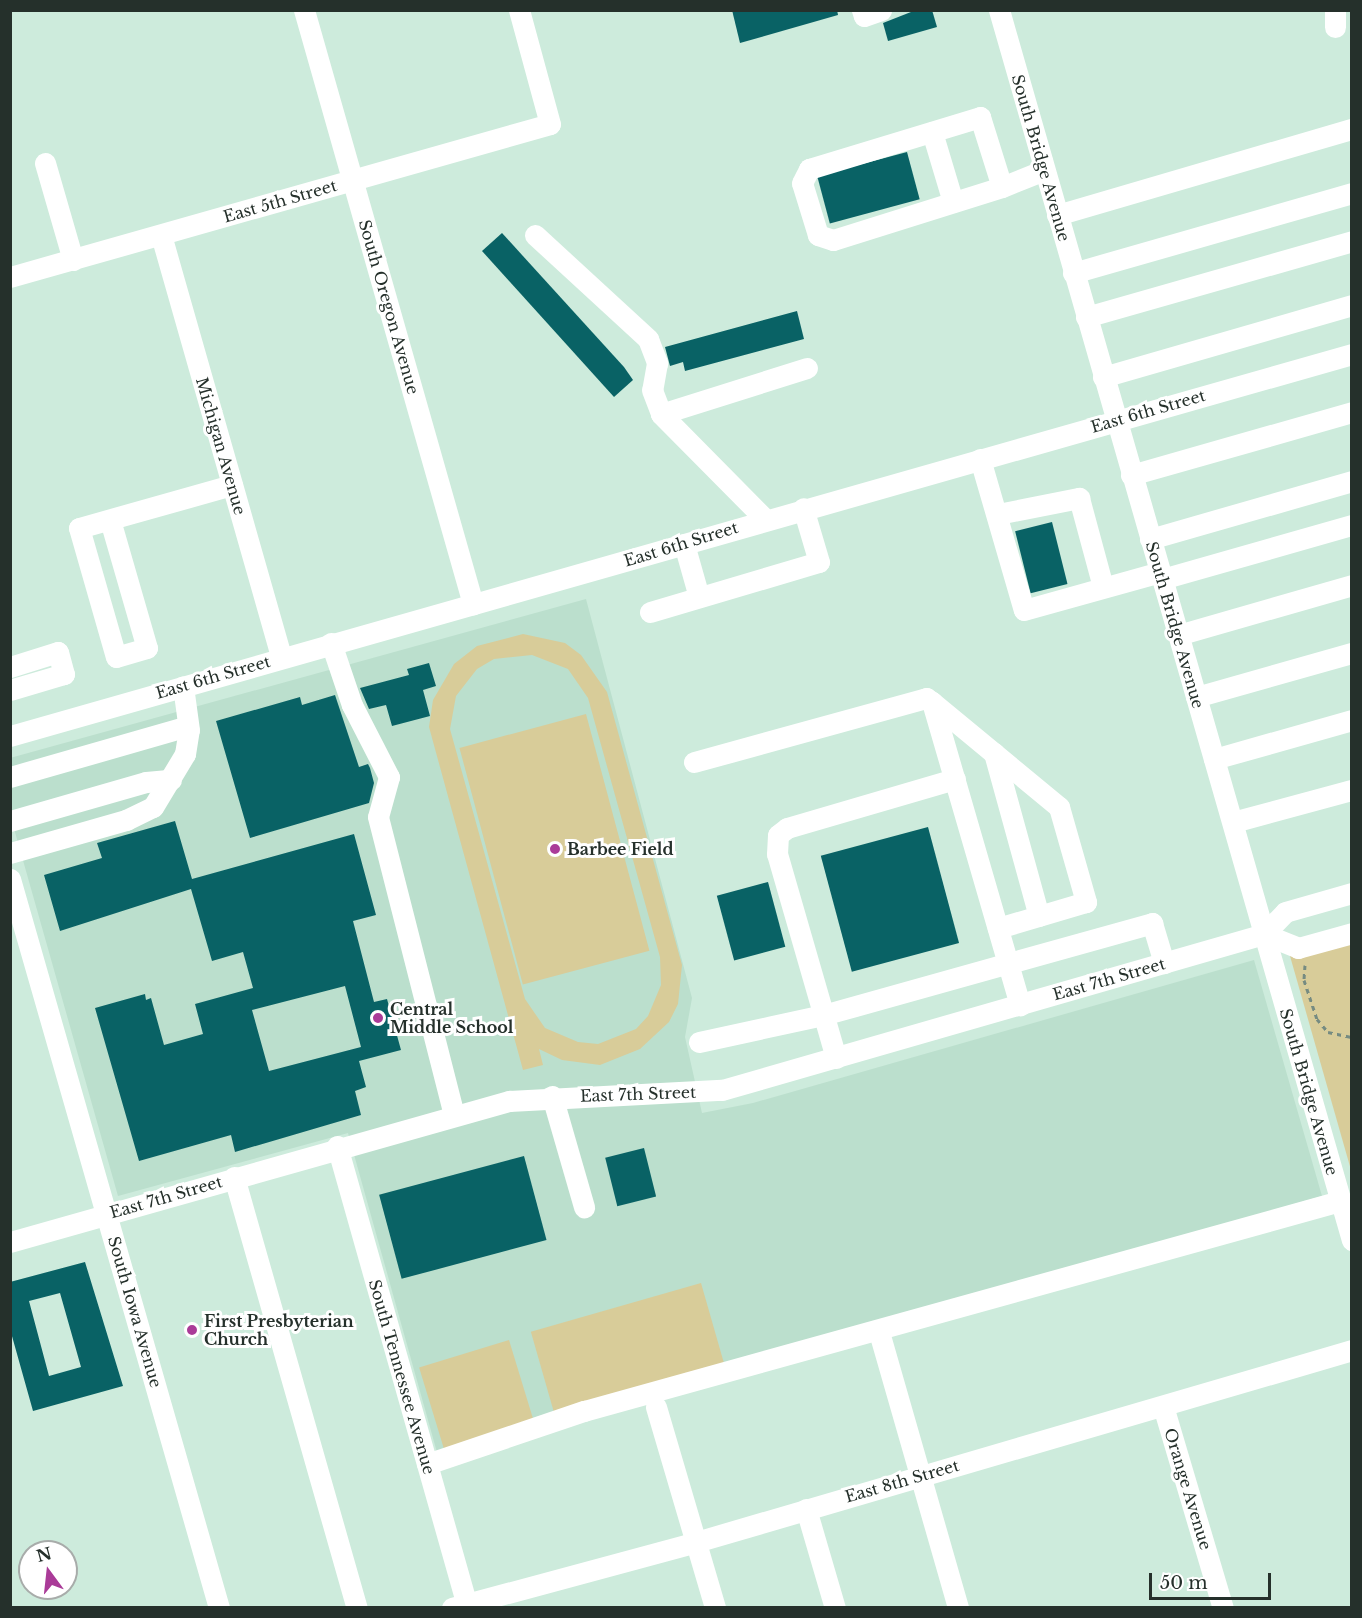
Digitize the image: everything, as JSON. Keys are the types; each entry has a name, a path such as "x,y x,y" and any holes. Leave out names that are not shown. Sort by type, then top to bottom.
{"street":[{"name":"South Oregon Avenue","path":"304,10 473,604"},
{"name":"East 5th Street","path":"10,277 550,124 519,10"},
{"path":"862,10 864,16 881,10"},
{"name":"South Bridge Avenue","path":"999,10 1352,1240"},
{"path":"1002,187 980,117 809,169 802,183 818,235 833,240 1002,187 1044,170"},
{"path":"1057,215 1352,129"},
{"path":"932,132 953,202"},
{"path":"45,163 73,260"},
{"path":"1073,273 1352,193"},
{"name":"Michigan Avenue","path":"161,235 281,657"},
{"path":"535,235 648,339 657,363 652,390 661,414 765,519"},
{"path":"1086,317 1352,241"},
{"path":"1103,377 1352,305"},
{"name":"East 6th Street","path":"10,736 803,508 1352,354"},
{"path":"661,414 807,368"},
{"path":"1131,475 1352,412"},
{"path":"980,459 998,514 1024,610 1103,587 1161,575 1352,525"},
{"path":"1150,538 1352,481"},
{"path":"110,520 147,648 116,657 79,528 232,485"},
{"path":"998,514 1079,498 1103,587"},
{"path":"650,612 819,562 803,508"},
{"path":"684,544 699,597"},
{"path":"1178,635 1352,585"},
{"path":"332,643 352,705 388,777 378,818 454,1115"},
{"path":"10,667 58,652 64,674 10,690"},
{"path":"1196,696 1352,653"},
{"path":"10,853 126,820 153,807 171,780 184,754 188,726 183,686"},
{"path":"694,762 926,698 1059,807 1086,902 998,928"},
{"path":"932,702 1020,1005"},
{"path":"1214,759 1352,720"},
{"path":"10,777 188,726"},
{"path":"994,753 1040,916"},
{"path":"836,1058 777,854 778,835 787,828 955,779"},
{"path":"10,821 146,782 171,780"},
{"path":"1233,822 1352,789"},
{"name":"South Iowa Avenue","path":"10,879 14,902 108,1214 219,1608"},
{"path":"1352,893 1285,912 1264,934 1298,948 1352,933"},
{"path":"699,1042 823,1014 1152,923 1164,963"},
{"name":"East 7th Street","path":"10,1242 337,1146 508,1101 552,1096 666,1096 722,1090 1264,934"},
{"path":"552,1096 584,1207"},
{"name":"South Tennessee Avenue","path":"337,1146 427,1464 462,1606"},
{"path":"234,1177 357,1608"},
{"path":"427,1464 584,1411 848,1336 879,1332 908,1320 1340,1201"},
{"path":"879,1332 958,1608"},
{"name":"East 8th Street","path":"462,1606 696,1542 1352,1350"},
{"name":"Orange Avenue","path":"1163,1406 1222,1608"},
{"path":"656,1407 715,1608"},
{"path":"806,1509 835,1608"}],"path":[{"path":"1309,959 1304,980 1317,1019 1328,1032 1352,1036"}],"shaded area":[{"name":"Central Middle School","path":"586,599 692,998 685,1037 702,1113 753,1103 1254,960 1322,1196 438,1456 348,1133 118,1196 11,818 10,758"},
{"path":"523,634 565,643 581,655 607,692 682,965 678,1004 669,1022 640,1049 600,1065 562,1060 539,1049 543,1065 523,1070 429,727 433,700 454,664 477,646","holes":["532,655 568,669 588,698 660,957 661,985 648,1016 636,1029 598,1044 578,1042 545,1028 525,999 450,729 456,696 477,669 494,659"]},
{"name":"Barbee Field","path":"586,714 649,951 523,985 459,748"},
{"path":"1351,938 1351,1170 1290,956"},
{"path":"701,1283 724,1365 554,1413 531,1332"},
{"path":"509,1340 535,1424 445,1452 419,1367"}],"building":[{"path":"732,10 837,10 838,15 740,43"},
{"path":"916,10 932,10 937,27 888,41 883,23"},
{"path":"907,152 920,199 830,223 817,176"},
{"path":"502,233 624,367 633,380 614,397 482,251"},
{"path":"797,311 804,339 685,371 683,362 670,366 665,347"},
{"path":"1052,522 1067,584 1031,593 1015,531"},
{"path":"429,663 436,686 423,690 430,716 392,726 386,705 369,709 360,688 409,675 407,669"},
{"path":"335,695 359,767 368,764 370,768 374,783 369,803 250,838 216,721 300,697 302,705"},
{"path":"175,821 192,879 354,834 376,915 353,921 374,1002 387,999 401,1050 359,1061 366,1087 355,1091 361,1115 235,1152 231,1135 139,1161 95,1008 145,994 146,1000 151,998 164,1045 203,1034 195,1004 253,988 243,952 212,961 191,889 60,931 44,875 102,858 97,843","holes":["345,986 361,1047 269,1071 252,1010"]},
{"path":"928,827 959,943 852,972 821,856"},
{"path":"768,882 785,947 734,960 717,896"},
{"path":"644,1148 656,1197 617,1206 605,1158"},
{"path":"524,1156 547,1240 402,1279 379,1195"},
{"path":"85,1262 123,1386 33,1411 10,1329 10,1282","holes":["60,1293 81,1367 49,1376 29,1301"]}],"place":[{"name":"Barbee Field","path":"555,849"},
{"name":"Central Middle School","path":"378,1018"},
{"name":"First Presbyterian Church","path":"192,1330"}]}
